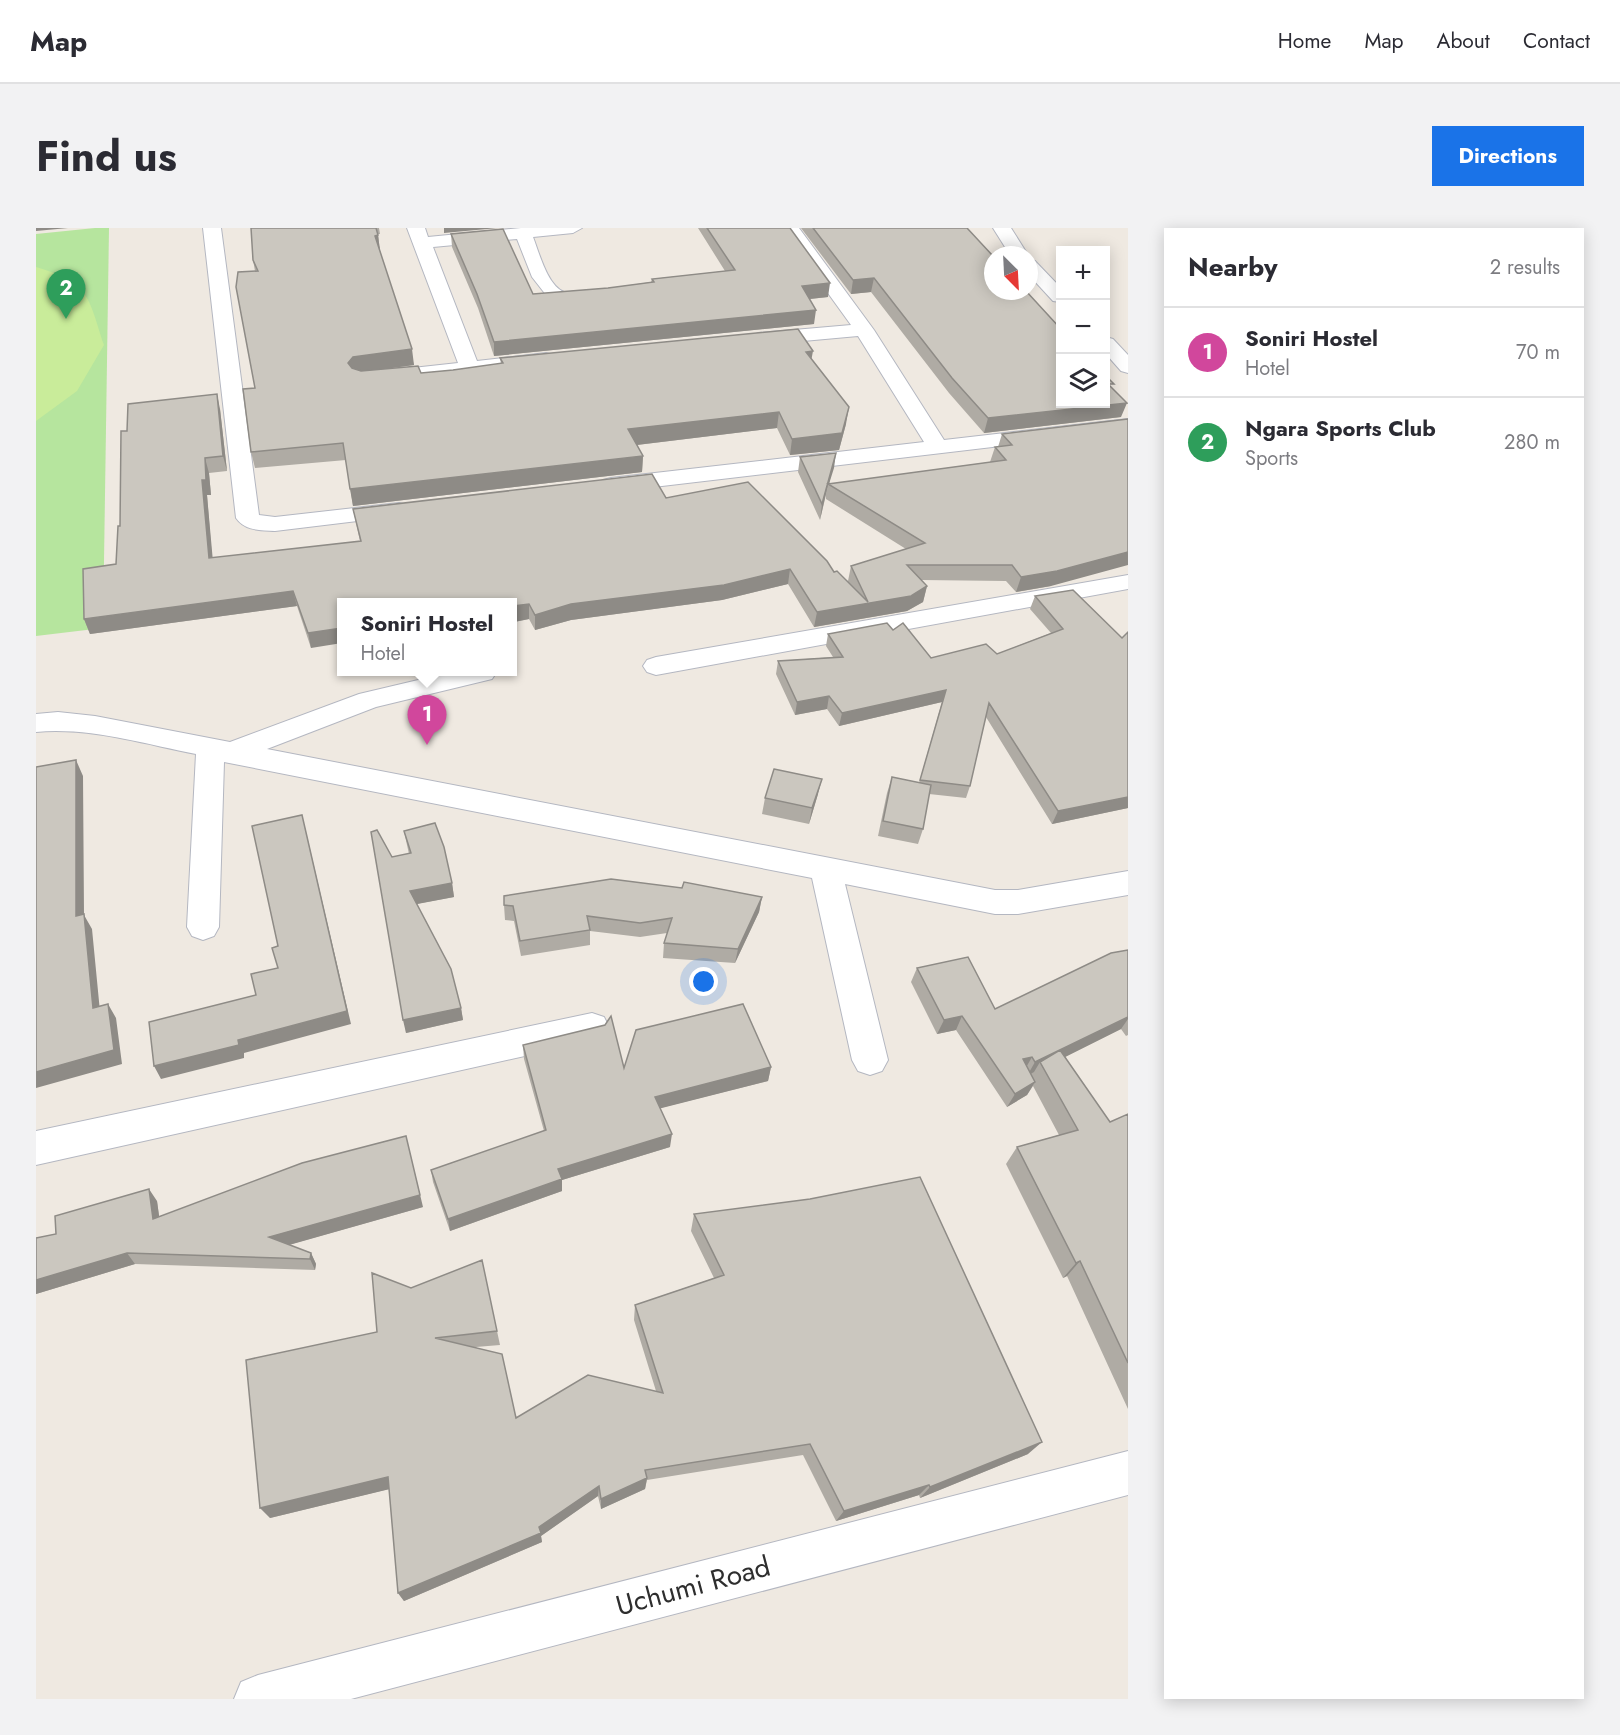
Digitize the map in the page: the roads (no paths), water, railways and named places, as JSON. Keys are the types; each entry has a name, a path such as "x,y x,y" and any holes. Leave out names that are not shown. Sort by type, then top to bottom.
{"street":[{"path":"212,228 248,518 256,524 275,524 417,508"},
{"path":"469,367 419,236 523,233 573,228"},
{"path":"790,228 864,330 938,447"},
{"path":"1002,228 1013,246"},
{"path":"523,233 547,288 557,296 571,299 610,294"},
{"path":"1038,274 1056,293"},
{"path":"736,342 864,330"},
{"path":"1110,347 1128,367"},
{"path":"363,380 562,358"},
{"path":"594,487 1128,425"},
{"path":"656,666 1128,582"},
{"path":"219,751 369,700 470,676"},
{"path":"36,723 58,720 76,722 994,902 1018,902 1128,883"},
{"path":"202,927 219,751"},
{"path":"826,870 870,1060"},
{"path":"36,1148 592,1027"},
{"name":"Uchumi Road","path":"258,1699 1128,1473"}],"place":[{"name":"Ngara Sports Club","path":"66,319"},
{"name":"Soniri Hostel","path":"427,745"}]}
